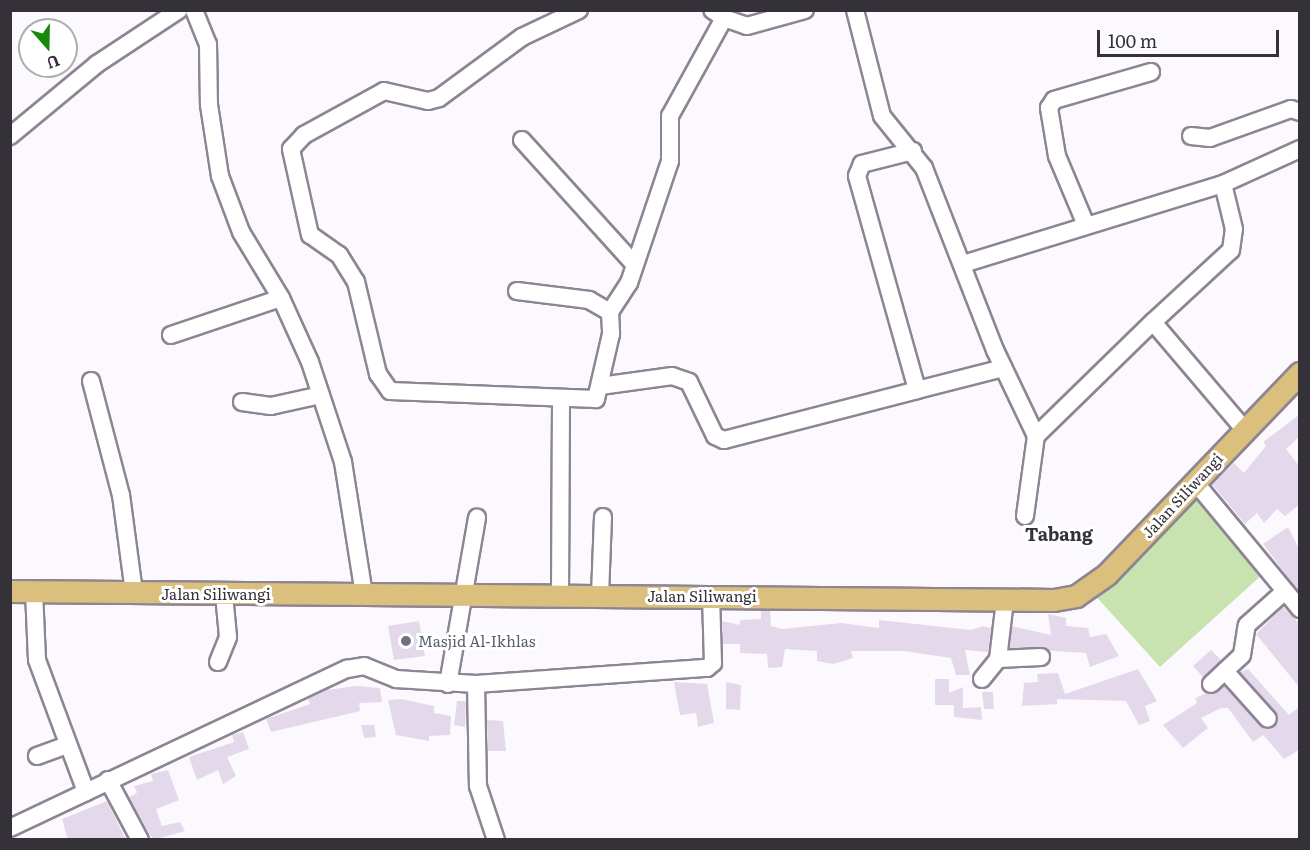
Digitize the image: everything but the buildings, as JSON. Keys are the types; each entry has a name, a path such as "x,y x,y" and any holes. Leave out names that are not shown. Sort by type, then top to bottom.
{"main road":[{"name":"Jalan Siliwangi","path":"10,591 1054,600 1092,588 1299,373"}],"street":[{"path":"10,136 97,64 179,10"},
{"path":"194,10 208,44 209,105 220,176 241,232 281,298 321,395 353,508 364,595"},
{"path":"579,10 522,37 439,98 428,101 384,91 304,135 291,149 310,235 339,255 356,282 387,389 407,395 561,398 589,402 600,386 611,334 610,312 629,283 633,264 670,161 670,116 718,14 747,26 805,10"},
{"path":"855,10 882,116 913,151 963,264 1003,368 1036,436 1025,516"},
{"path":"1086,225 1057,156 1049,108 1054,100 1151,72"},
{"path":"1191,136 1210,138 1291,109 1299,112"},
{"path":"522,140 633,264"},
{"path":"963,264 1223,184 1299,149"},
{"path":"913,151 862,164 857,176 917,390"},
{"path":"1036,436 1231,250 1234,229 1223,184"},
{"path":"517,291 588,300 610,312"},
{"path":"171,336 281,298"},
{"path":"1153,322 1244,429"},
{"path":"600,386 672,376 690,381 715,436 724,440 1003,368"},
{"path":"91,381 121,495 134,593"},
{"path":"242,402 271,406 321,395"},
{"path":"560,596 561,398"},
{"path":"1195,482 1299,609"},
{"path":"448,684 477,517"},
{"path":"600,595 603,517"},
{"path":"34,591 37,660 86,792"},
{"path":"1211,684 1246,648 1247,625 1285,591"},
{"path":"218,662 228,637 224,594"},
{"path":"10,828 347,669 364,666 396,679 476,684 707,668 713,663 711,596"},
{"path":"982,679 998,659 1005,600"},
{"path":"998,659 1041,657"},
{"path":"1225,671 1268,719"},
{"path":"476,684 478,786 496,840"},
{"path":"37,756 68,745"},
{"path":"108,780 140,840"}],"green space":[{"path":"1195,497 1264,573 1160,667 1091,591"}],"place":[{"name":"Masjid Al-Ikhlas","path":"406,641"}],"district":[{"name":"Tabang","path":"1059,534"}]}
